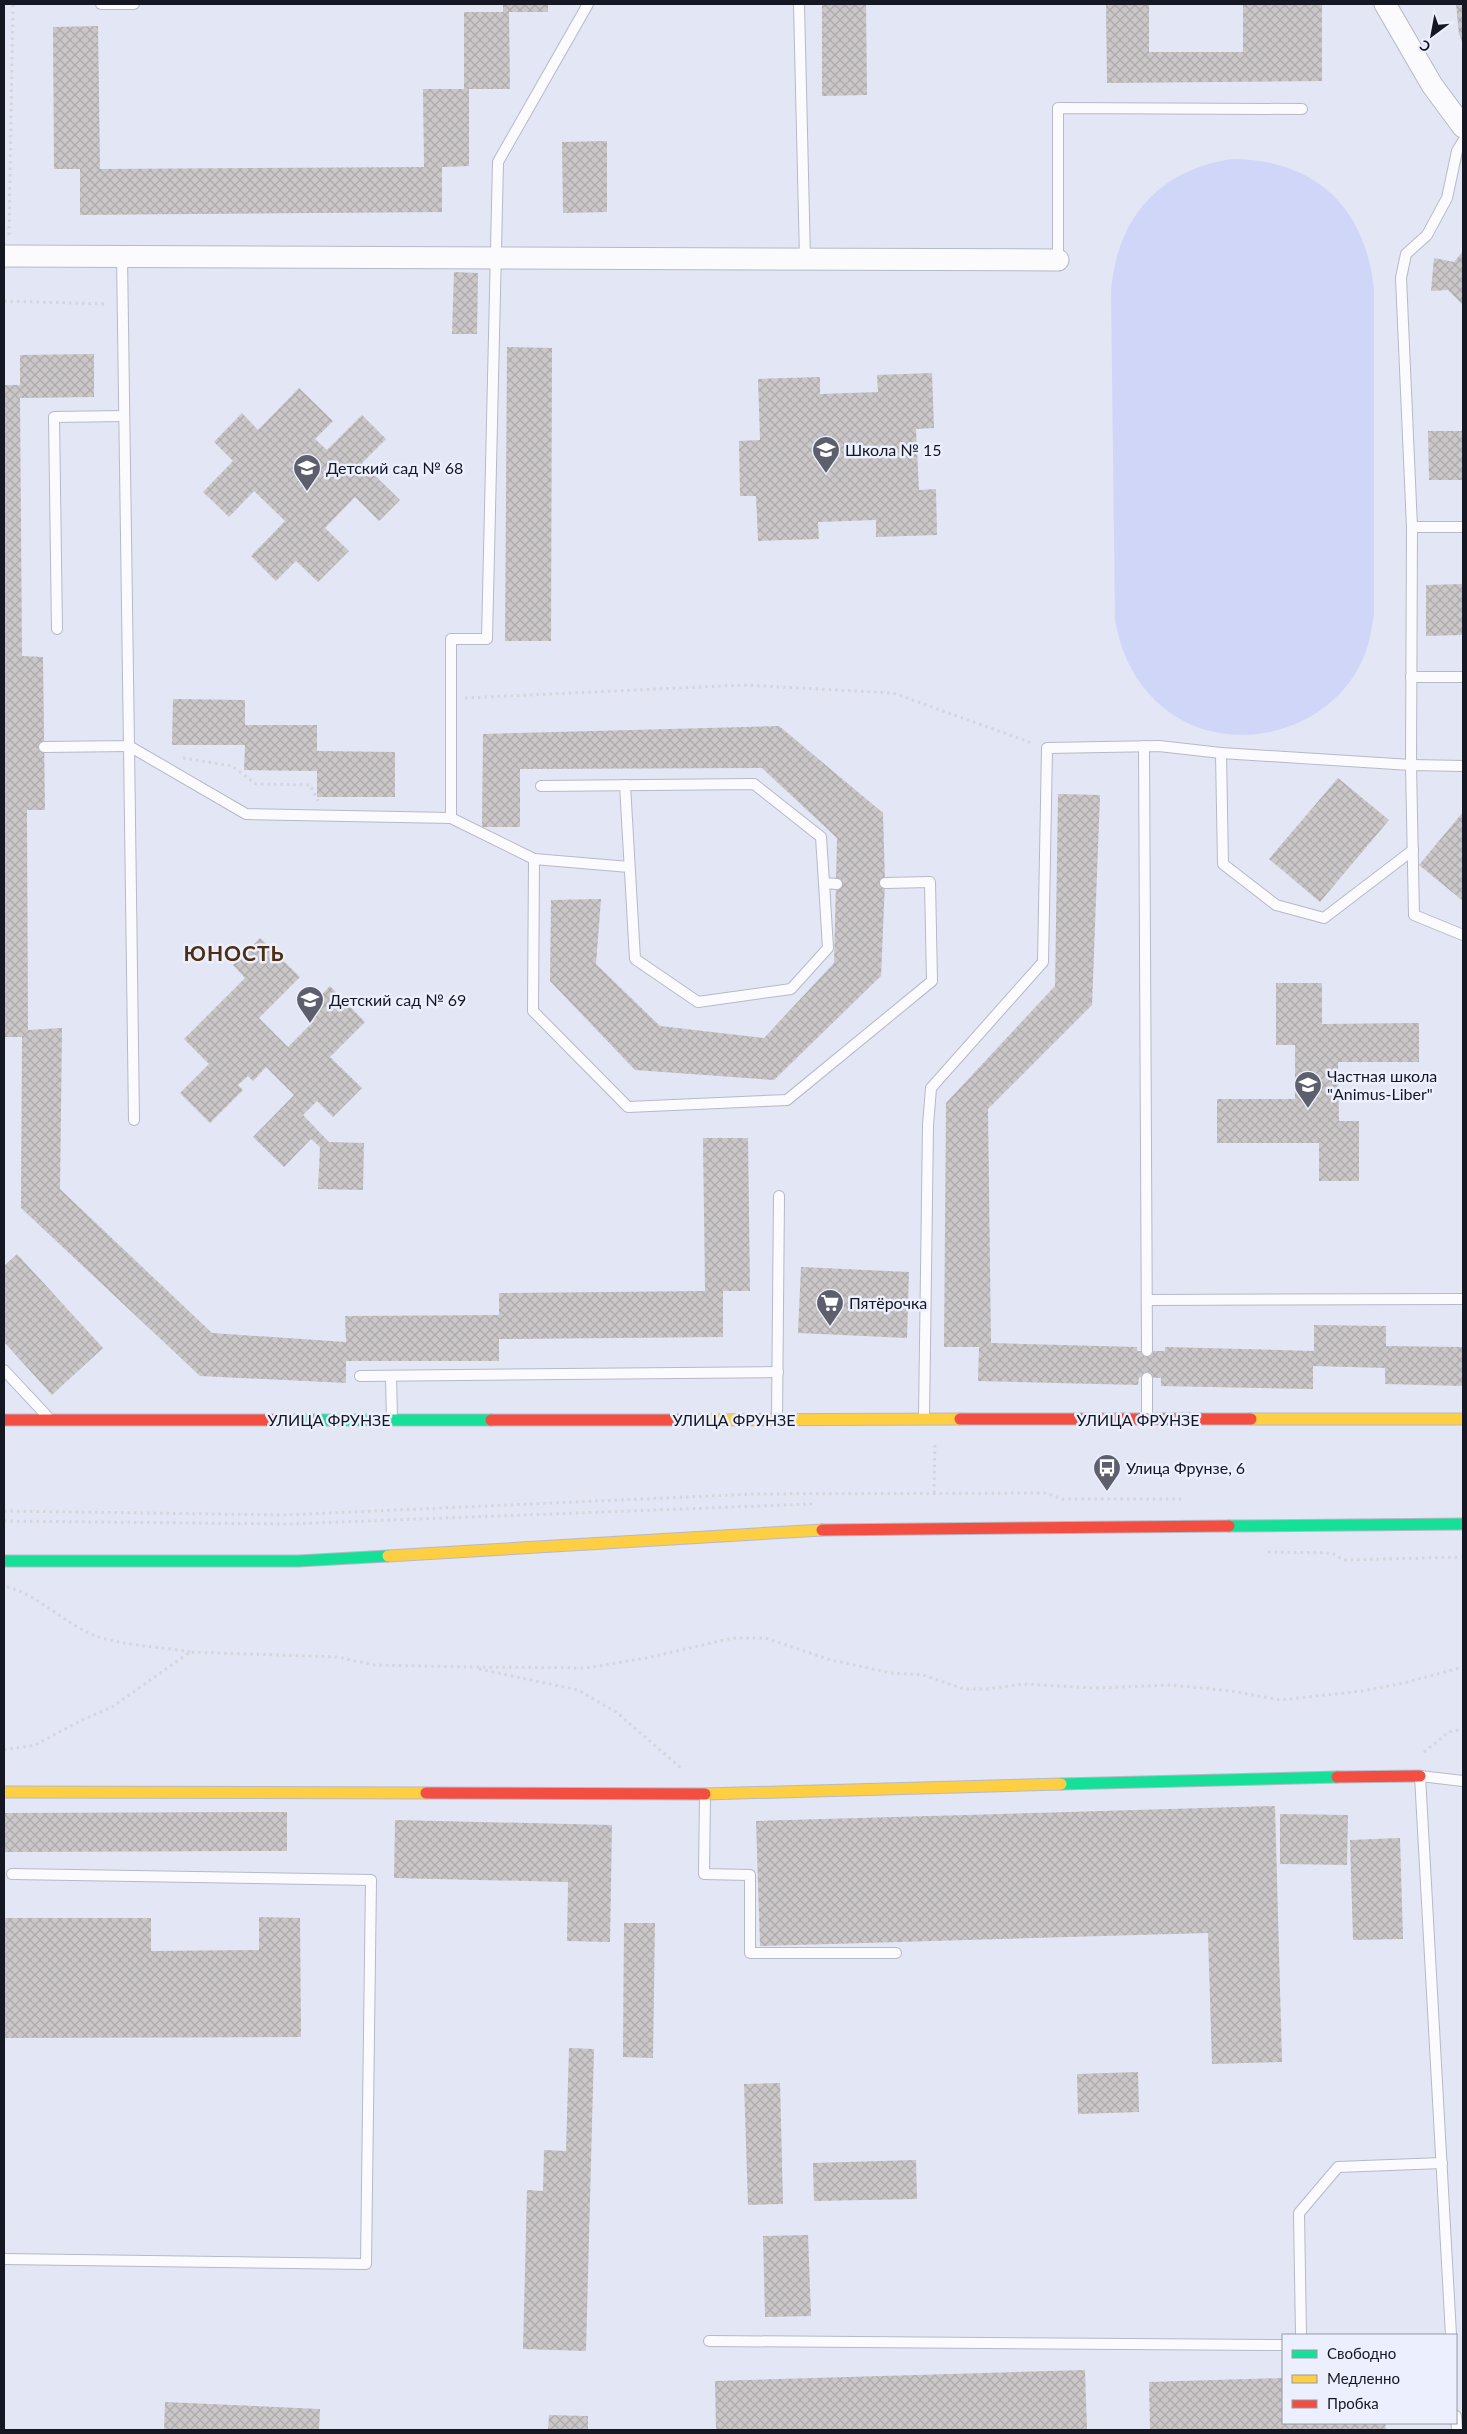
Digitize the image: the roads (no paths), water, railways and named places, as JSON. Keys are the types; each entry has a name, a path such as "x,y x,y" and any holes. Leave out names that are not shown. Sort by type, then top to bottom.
{"street":[{"path":"1385,4 1420,65 1463,127"},
{"path":"6,256 1058,260"},
{"name":"УЛИЦА ФРУНЗЕ","path":"4,1420 1463,1419"},
{"path":"4,1560 298,1561 850,1528 1463,1524"},
{"path":"4,1792 705,1794 1211,1779 1420,1776"}],"lane":[{"path":"101,4 134,4"},
{"path":"451,818 451,639 487,639 498,162 588,4"},
{"path":"799,4 805,259"},
{"path":"1058,260 1058,108 1302,109"},
{"path":"1463,141 1457,151 1447,198 1427,235 1406,254 1401,278 1412,527 1411,765 1414,915 1463,935"},
{"path":"122,256 134,1120"},
{"path":"57,629 54,417 124,416"},
{"path":"1412,527 1463,527"},
{"path":"1412,677 1463,677"},
{"path":"44,746 129,746 246,814 451,818 534,859 628,868"},
{"path":"930,1420 928,1125 931,1088 1043,962 1047,748 1144,746 1221,753 1411,765 1463,766"},
{"path":"1144,746 1147,1350"},
{"path":"1221,753 1223,864 1276,905 1324,918 1413,850"},
{"path":"541,786 625,785 754,784 821,837 828,948 791,988 698,1002 635,959 628,868 625,785"},
{"path":"534,859 533,1011 628,1107 788,1100 932,981 930,882 885,883"},
{"path":"824,883 837,884"},
{"path":"777,1420 779,1196"},
{"path":"1147,1300 1463,1298"},
{"path":"4,1370 51,1420"},
{"path":"360,1376 778,1372"},
{"path":"391,1376 392,1420"},
{"path":"1147,1378 1148,1420"},
{"path":"1452,2334 1420,1776 1463,1781"},
{"path":"705,1794 704,1874 750,1875 750,1953 896,1954"},
{"path":"4,2259 366,2264 371,1880 12,1874"},
{"path":"1301,2334 1299,2213 1338,2167 1442,2163"},
{"path":"709,2341 1282,2346"}],"place":[{"name":"Школа № 15","path":"826,474"},
{"name":"Детский сад № 68","path":"307,492"},
{"name":"Детский сад № 69","path":"310,1024"},
{"name":"Частная школа \"Animus-Liber\"","path":"1308,1109"},
{"name":"Пятёрочка","path":"830,1327"},
{"name":"Улица Фрунзе, 6","path":"1107,1492"}],"district":[{"name":"ЮНОСТЬ","path":"234,954"}]}
